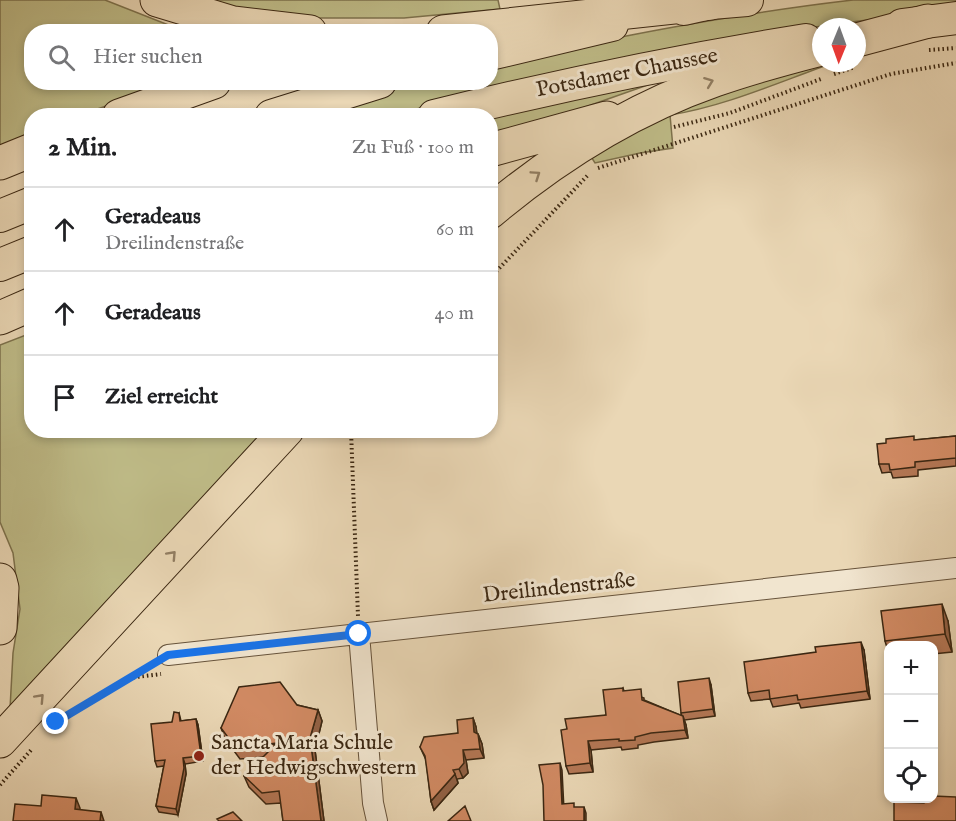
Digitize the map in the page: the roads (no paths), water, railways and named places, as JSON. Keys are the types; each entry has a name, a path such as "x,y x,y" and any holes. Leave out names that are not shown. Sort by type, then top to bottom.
{"highway":[{"path":"157,0 242,24"},
{"path":"498,26 711,3"},
{"path":"866,51 937,30"},
{"path":"498,205 529,180 592,138 664,116 715,80 812,52"},
{"path":"140,108 191,90"},
{"path":"498,148 664,116"},
{"path":"0,163 24,153"},
{"path":"0,318 24,308"},
{"path":"0,741 280,438"},
{"path":"0,580 2,588 0,628"}],"main road":[{"path":"498,52 711,3 747,0"},
{"path":"866,33 937,30"},
{"name":"Potsdamer Chaussee","path":"467,108 705,56 812,39"},
{"path":"297,108 354,90"},
{"path":"0,216 24,206"},
{"path":"0,265 24,255"}],"street":[{"name":"Dreilindenstraße","path":"168,655 956,568"},
{"path":"359,634 373,803 377,821"}],"place":[{"name":"Sancta Maria Schule der Hedwigschwestern","path":"199,756"}]}
